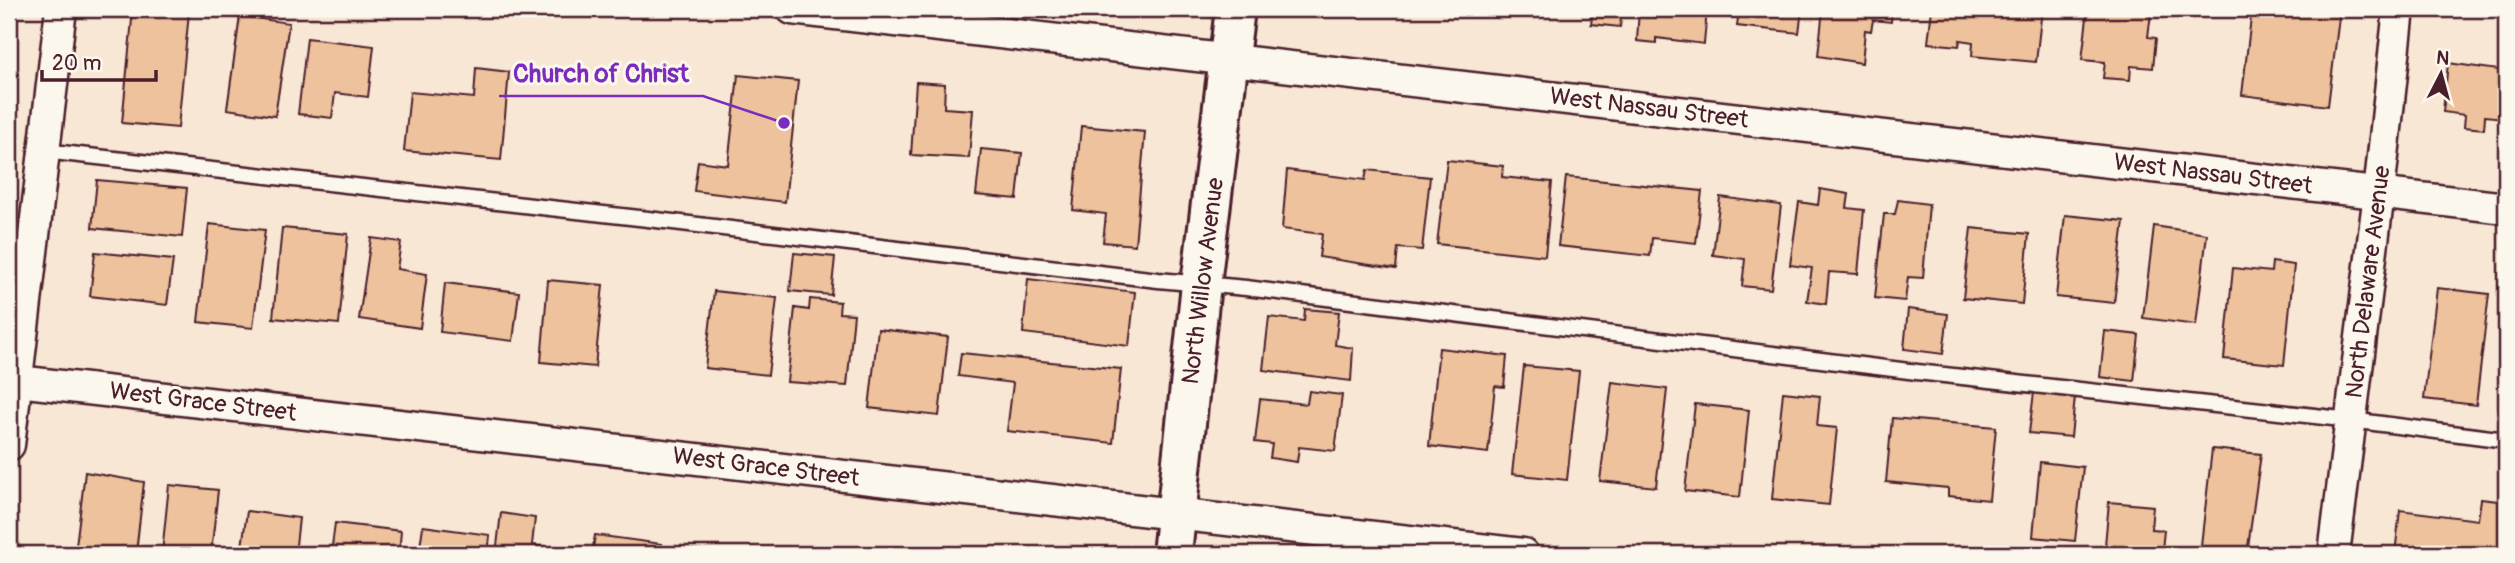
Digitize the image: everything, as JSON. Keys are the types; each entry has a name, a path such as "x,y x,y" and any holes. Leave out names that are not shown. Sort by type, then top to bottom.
{"street":[{"path":"9,445 13,381 61,9"},
{"name":"West Nassau Street","path":"792,9 2506,208"},
{"name":"North Willow Avenue","path":"1172,554 1201,284 1235,9"},
{"name":"North Delaware Avenue","path":"2334,554 2399,9"},
{"name":"West Grace Street","path":"13,381 1523,554"}],"lane":[{"path":"44,151 1274,291 1917,372 2506,440"}],"building":[{"path":"133,9 189,12 178,128 122,123"},
{"path":"1593,9 1622,9 1620,27 1591,24"},
{"path":"1639,9 1707,9 1704,44 1656,38 1656,43 1637,41"},
{"path":"1739,9 1802,9 1799,33 1737,26"},
{"path":"1823,9 1892,9 1891,22 1873,20 1871,31 1865,30 1862,63 1818,56"},
{"path":"1932,9 1979,12 1979,9 2042,9 2036,62 1972,56 1973,42 1960,40 1959,46 1928,43"},
{"path":"2088,9 2123,9 2151,13 2148,37 2156,38 2153,68 2131,66 2130,80 2103,78 2105,62 2082,60"},
{"path":"2252,9 2340,9 2328,106 2242,95"},
{"path":"240,16 289,23 275,116 227,109"},
{"path":"307,38 374,46 368,97 335,93 332,118 298,114"},
{"path":"2448,63 2506,71 2504,118 2485,116 2484,129 2464,127 2465,115 2443,112"},
{"path":"476,68 509,72 501,160 404,151 410,92 474,98"},
{"path":"738,75 798,81 785,202 694,191 698,161 728,165"},
{"path":"916,82 945,84 944,108 973,110 969,158 911,155"},
{"path":"1081,126 1145,132 1135,245 1103,242 1106,214 1073,210"},
{"path":"981,149 1022,153 1017,199 976,195"},
{"path":"1447,160 1503,166 1502,177 1552,182 1545,256 1437,244"},
{"path":"1287,170 1365,180 1367,170 1430,177 1422,250 1398,248 1396,269 1319,257 1322,234 1282,229"},
{"path":"1566,177 1702,191 1696,243 1652,238 1650,256 1558,246"},
{"path":"97,180 187,188 182,237 92,228"},
{"path":"1820,189 1849,194 1847,208 1864,210 1858,274 1829,272 1826,304 1807,301 1812,268 1790,265 1799,202 1818,205"},
{"path":"1720,197 1781,205 1771,289 1742,286 1745,259 1713,255"},
{"path":"1898,200 1929,204 1923,278 1908,277 1905,301 1875,298 1884,214 1895,214"},
{"path":"2065,215 2124,221 2114,303 2056,297"},
{"path":"209,224 265,230 253,328 198,322"},
{"path":"2154,226 2207,234 2196,325 2143,318"},
{"path":"282,228 348,234 339,324 273,318"},
{"path":"1971,228 2029,234 2022,304 1963,298"},
{"path":"371,238 401,242 397,269 427,274 420,328 359,319"},
{"path":"95,252 173,260 167,305 90,296"},
{"path":"794,253 835,257 831,295 790,291"},
{"path":"2272,262 2294,265 2284,365 2224,359 2233,268 2271,272"},
{"path":"1028,279 1135,292 1129,346 1023,333"},
{"path":"548,280 603,285 595,367 541,362"},
{"path":"445,283 519,292 513,341 440,332"},
{"path":"2437,288 2489,294 2476,405 2424,399"},
{"path":"714,291 777,298 768,375 705,368"},
{"path":"810,299 840,302 839,313 854,314 847,386 787,382 795,308 809,310"},
{"path":"1305,309 1339,312 1335,345 1353,348 1351,381 1263,370 1269,317 1304,321"},
{"path":"1908,309 1948,314 1943,354 1904,349"},
{"path":"878,329 948,337 939,416 869,408"},
{"path":"2105,331 2139,335 2134,381 2100,377"},
{"path":"1439,348 1507,356 1504,387 1495,386 1488,453 1429,446"},
{"path":"961,353 1121,369 1113,443 1007,431 1013,383 958,376"},
{"path":"1524,366 1579,371 1567,480 1512,474"},
{"path":"1612,382 1667,389 1656,487 1600,481"},
{"path":"1309,391 1342,395 1335,451 1299,447 1297,462 1270,458 1272,444 1255,442 1260,399 1307,404"},
{"path":"1783,392 1820,396 1817,426 1837,428 1829,505 1772,499"},
{"path":"2034,392 2075,397 2071,437 2029,433"},
{"path":"1695,404 1749,410 1740,497 1685,491"},
{"path":"1892,418 1996,427 1989,500 1948,496 1948,488 1886,482"},
{"path":"2212,449 2261,454 2247,554 2200,554"},
{"path":"2040,462 2083,467 2075,541 2033,537"},
{"path":"85,472 144,482 136,553 118,550 117,554 89,554 90,547 76,546"},
{"path":"169,485 218,490 211,554 162,553"},
{"path":"2481,499 2506,502 2506,554 2395,554 2400,510 2478,520"},
{"path":"2109,502 2153,506 2151,529 2164,530 2162,550 2105,545"},
{"path":"247,511 299,518 295,554 241,554"},
{"path":"501,513 535,518 532,545 566,550 565,554 496,554"},
{"path":"335,523 401,531 399,554 331,554"},
{"path":"423,526 490,535 488,554 419,554"},
{"path":"595,535 662,544 660,554 592,554"},
{"path":"674,548 744,554 673,554"}],"place":[{"name":"Church of Christ","path":"784,123"}]}
